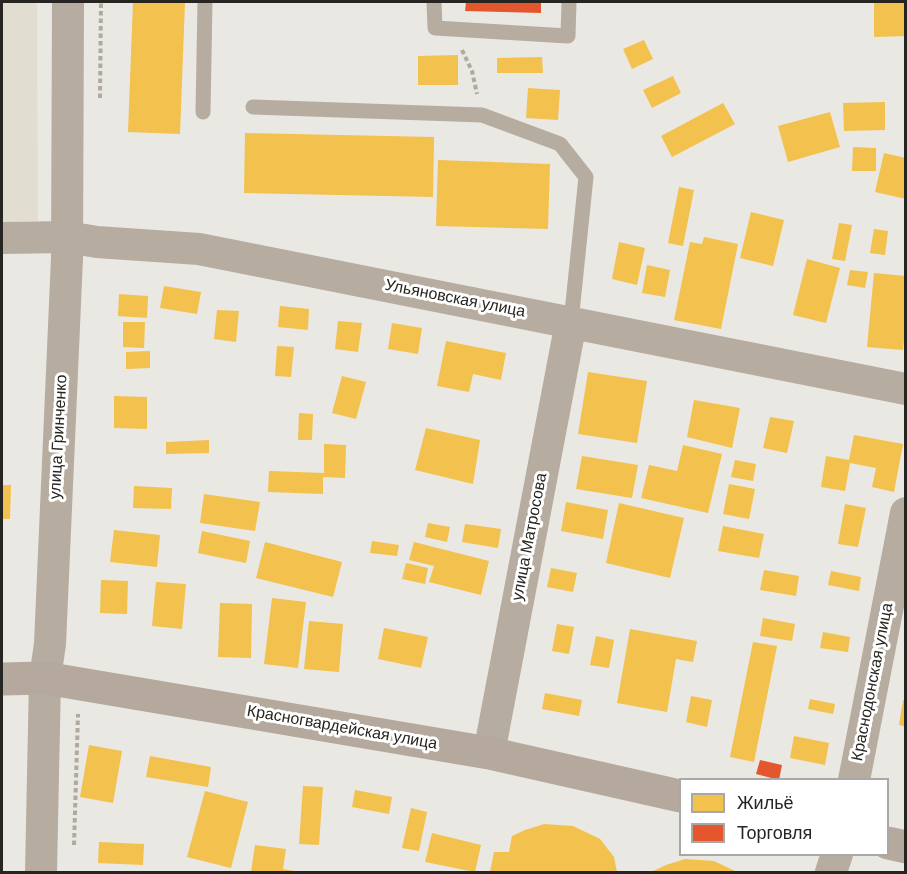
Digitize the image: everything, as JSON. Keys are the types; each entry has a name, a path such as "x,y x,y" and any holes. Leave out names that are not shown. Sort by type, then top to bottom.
{"street":[{"name":"улица Гринченко","path":"41,873 45,678 51,620 67,237 68,2"},
{"name":"Ульяновская улица","path":"2,238 67,237 97,242 199,249 906,389"},
{"name":"улица Матросова","path":"489,753 571,322"},
{"name":"Краснодонская улица","path":"854,778 906,513"},
{"name":"Красногвардейская улица","path":"2,679 45,678 489,753 679,796"},
{"path":"889,843 906,847"},
{"path":"831,873 837,856"}],"lane":[{"path":"203,112 206,2"},
{"path":"434,2 435,28 568,36 569,2"},
{"path":"253,106 482,115 560,144 586,177 571,322"}],"path":[{"path":"451,29 472,71 482,115"}],"shaded area":[{"path":"2,2 37,2 38,221 2,222"}],"building: Жильё":[{"path":"133,2 185,2 180,134 128,132"},
{"path":"874,2 906,2 906,36 874,37"},
{"path":"644,40 653,59 632,69 623,49"},
{"path":"458,55 458,85 418,85 418,56"},
{"path":"542,57 543,73 497,73 497,58"},
{"path":"673,76 681,93 652,108 643,90"},
{"path":"528,88 560,90 558,120 526,118"},
{"path":"885,102 885,130 844,131 843,103"},
{"path":"723,103 735,124 672,157 661,136"},
{"path":"830,112 840,147 788,162 778,126"},
{"path":"245,133 434,137 433,197 244,193"},
{"path":"853,147 876,148 876,171 852,171"},
{"path":"884,153 906,158 906,199 875,192"},
{"path":"438,160 550,164 548,229 436,226"},
{"path":"679,187 694,190 683,246 668,243"},
{"path":"751,212 784,220 773,266 740,258"},
{"path":"839,223 852,225 845,261 832,259"},
{"path":"874,229 888,231 885,255 870,253"},
{"path":"704,237 738,244 721,329 674,320 690,242 702,244"},
{"path":"619,242 645,248 637,285 612,279"},
{"path":"807,259 840,268 826,323 793,315"},
{"path":"647,265 670,270 665,297 642,293"},
{"path":"850,270 868,272 865,288 847,285"},
{"path":"874,273 906,276 906,322 903,350 867,347"},
{"path":"164,286 201,292 197,314 160,308"},
{"path":"119,294 148,296 147,318 118,316"},
{"path":"280,306 309,309 308,330 278,327"},
{"path":"217,310 239,311 236,342 214,339"},
{"path":"338,321 362,323 358,352 335,349"},
{"path":"123,322 145,322 144,348 123,347"},
{"path":"392,323 422,328 418,354 388,349"},
{"path":"446,341 506,353 501,380 473,374 469,392 437,386"},
{"path":"277,346 294,347 291,377 275,376"},
{"path":"150,351 150,368 126,369 126,352"},
{"path":"588,372 647,381 637,443 578,434"},
{"path":"342,376 366,382 356,419 332,413"},
{"path":"114,396 147,397 147,429 114,428"},
{"path":"694,400 740,408 732,448 687,437"},
{"path":"299,413 313,414 312,440 298,440"},
{"path":"770,417 794,421 787,453 763,448"},
{"path":"426,428 480,440 473,484 415,470"},
{"path":"854,435 903,444 894,492 872,487 876,468 850,463 845,491 821,487 826,456 849,460"},
{"path":"209,440 209,453 166,454 166,442"},
{"path":"324,444 346,445 345,478 323,477 323,494 268,492 269,471 324,473"},
{"path":"683,445 722,454 708,513 641,498 649,465 677,471"},
{"path":"582,456 638,465 632,498 576,489"},
{"path":"735,460 756,464 753,481 731,477"},
{"path":"729,484 755,489 749,519 723,514"},
{"path":"2,485 11,485 10,519 2,519"},
{"path":"134,486 172,488 171,509 133,508"},
{"path":"204,494 260,502 255,531 200,523"},
{"path":"566,502 608,510 603,539 561,531"},
{"path":"619,503 684,518 670,578 606,563"},
{"path":"845,504 866,508 858,547 838,544"},
{"path":"428,523 450,527 447,542 425,537"},
{"path":"465,524 501,529 498,548 462,542"},
{"path":"723,526 764,534 759,558 718,551"},
{"path":"114,530 160,535 157,567 110,562"},
{"path":"202,531 250,541 246,563 198,553"},
{"path":"372,541 399,545 397,556 370,553"},
{"path":"265,542 342,562 333,597 256,578"},
{"path":"414,542 489,561 481,595 429,582 434,566 409,560"},
{"path":"406,563 428,568 425,584 402,579"},
{"path":"551,568 577,573 573,592 547,587"},
{"path":"764,570 799,576 796,596 760,590"},
{"path":"831,571 861,577 859,591 828,585"},
{"path":"101,580 128,581 127,614 100,613"},
{"path":"156,582 186,584 182,629 152,626"},
{"path":"272,598 306,602 298,668 264,664"},
{"path":"220,603 252,604 251,658 218,657"},
{"path":"763,618 795,624 792,641 760,636"},
{"path":"309,621 343,624 339,672 304,669"},
{"path":"557,624 574,627 569,654 552,651"},
{"path":"384,628 428,637 421,668 378,659"},
{"path":"630,629 697,641 693,662 676,659 667,712 617,703"},
{"path":"823,632 850,637 848,652 820,648"},
{"path":"596,636 614,640 609,668 590,665"},
{"path":"753,642 777,646 754,762 730,757"},
{"path":"545,693 582,700 579,716 542,709"},
{"path":"691,696 712,700 707,727 686,722"},
{"path":"810,699 835,704 833,714 808,709"},
{"path":"903,700 906,700 906,727 899,725"},
{"path":"794,736 829,743 825,765 790,758"},
{"path":"89,745 122,751 113,803 80,797"},
{"path":"150,756 211,767 208,787 146,777"},
{"path":"303,786 323,787 319,845 299,844"},
{"path":"355,790 392,797 389,814 352,807"},
{"path":"205,791 248,802 231,868 187,857"},
{"path":"411,808 427,812 419,851 402,848"},
{"path":"544,824 573,826 600,839 614,857 617,872 490,872 494,852 509,852 512,836"},
{"path":"432,833 481,845 475,872 425,862"},
{"path":"99,842 144,844 143,865 98,863"},
{"path":"255,845 286,849 283,869 300,872 251,872"},
{"path":"685,859 714,861 737,872 651,872"}],"building: Торговля":[{"path":"466,2 541,2 541,13 465,11"},
{"path":"760,760 782,765 779,778 756,774"}]}
